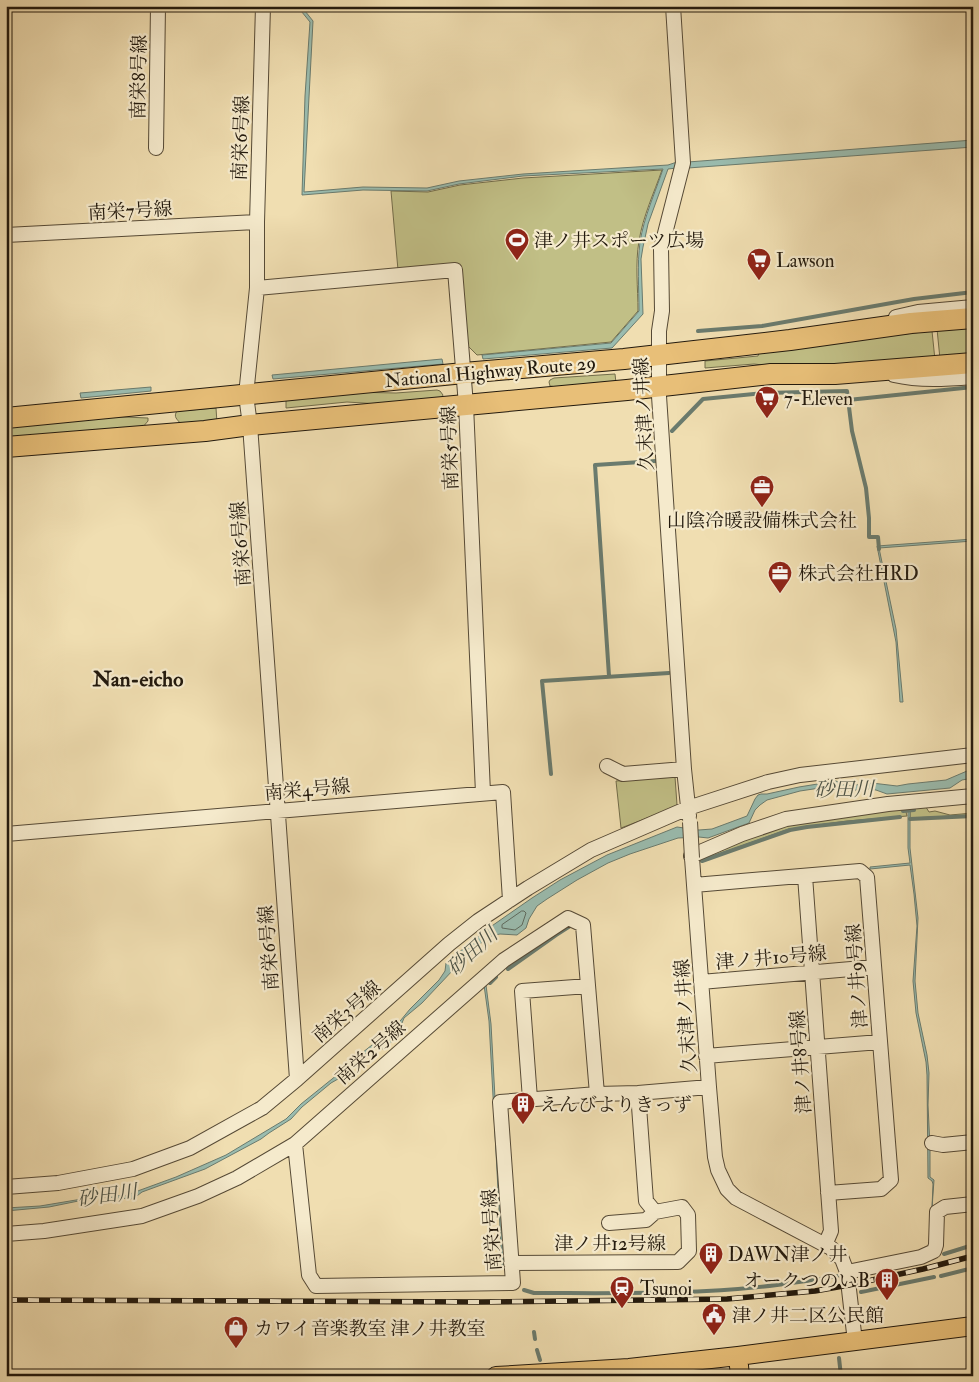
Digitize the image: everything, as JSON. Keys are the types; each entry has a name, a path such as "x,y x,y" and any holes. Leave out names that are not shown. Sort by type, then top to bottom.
{"highway":[{"name":"National Highway Route 29","path":"6,418 659,354 790,340 911,323 973,318"},
{"name":"National Highway Route 29","path":"6,447 197,432 250,425 771,374 835,374 973,363"}],"main road":[{"path":"496,1376 628,1368 855,1342 973,1326"},
{"path":"738,1356 740,1376"}],"street":[{"name":"南栄8号線","path":"156,148 158,6"},
{"name":"南栄6号線","path":"263,6 256,222 257,288 246,395 250,425 297,1079"},
{"name":"久末津ノ井線","path":"673,6 683,163 661,249 660,402 684,769 715,1158 726,1189 741,1202 831,1248 842,1259 847,1272 855,1342"},
{"name":"南栄7号線","path":"6,235 256,222"},
{"name":"南栄5号線","path":"257,288 455,270 466,405 484,794"},
{"path":"790,340 918,312 973,307"},
{"path":"879,371 905,378 939,380 973,377"},
{"name":"南栄3号線","path":"6,1187 58,1183 132,1169 190,1148 262,1108 449,944 478,921 591,850 689,815 768,782 800,775 973,755"},
{"path":"607,766 623,774 684,769"},
{"name":"南栄4号線","path":"6,834 503,792 510,900"},
{"path":"692,857 742,834 786,819 888,804 973,796"},
{"name":"津ノ井9号線","path":"694,885 860,871 867,876 891,1180 881,1189 828,1193"},
{"name":"津ノ井8号線","path":"805,876 831,1231 825,1245"},
{"name":"南栄2号線","path":"6,1234 44,1231 142,1216 198,1196 237,1178 296,1144 504,960 568,918 583,925 597,1094"},
{"name":"津ノ井10号線","path":"701,982 874,967"},
{"path":"530,1099 522,991 588,986"},
{"path":"706,1056 880,1042"},
{"name":"南栄1号線","path":"296,1144 309,1275 316,1286 513,1283 500,1102 708,1087"},
{"name":"津ノ井12号線","path":"512,1263 678,1262 689,1251 688,1215 682,1207 655,1212 646,1201 638,1093"},
{"path":"932,1143 943,1145 973,1142"},
{"path":"847,1272 921,1257 934,1251 938,1212 945,1207 973,1204"},
{"path":"609,1223 646,1220 655,1212"}],"shaded area":[{"name":"津ノ井スポーツ広場","path":"662,170 646,214 639,241 637,267 638,311 611,342 477,355 467,345 459,264 398,270 391,191 428,192 460,185 523,178"},
{"path":"973,326 973,356 940,359 937,329"},
{"path":"932,331 935,360 842,366 754,364 705,368 705,361 758,356 760,350"},
{"path":"615,374 616,383 557,387 550,386 549,382 554,378"},
{"path":"437,390 443,395 441,399 379,404 347,402 286,408 286,399 348,392 396,393"},
{"path":"216,408 217,423 181,424 175,416 177,411"},
{"path":"101,416 148,418 148,421 142,428 6,439 6,425"},
{"path":"675,777 676,807 621,828 616,781"},
{"path":"924,804 929,812 935,811 950,815 973,813 973,815 910,818 910,811 906,812 907,816 847,821 789,829 699,861 699,857 790,822"}],"water":[{"path":"297,6 301,6 313,21 304,192 363,187 427,188 459,181 523,174 668,165 677,162 677,168 668,169 648,224 641,259 643,314 612,348 483,359 482,355 611,343 639,311 638,268 640,242 647,214 663,169 523,176 459,184 427,191 363,190 302,195 305,96 310,22"},
{"path":"973,140 973,147 688,168 688,162"},
{"path":"442,359 443,364 273,379 272,375"},
{"path":"151,387 151,391 81,398 80,393"},
{"path":"973,539 973,541 879,548 896,629 903,702 900,702 896,642 877,546"},
{"name":"砂田川","path":"973,770 973,778 962,780 950,788 887,794 868,789 844,791 820,788 800,791 767,800 755,810 749,823 708,838 678,838 608,863 577,880 537,906 526,928 517,935 500,934 487,938 422,1003 404,1018 400,1031 401,1034 384,1049 377,1048 369,1051 350,1066 338,1079 302,1107 291,1119 261,1139 205,1169 142,1192 133,1199 98,1197 49,1207 6,1211 6,1208 40,1206 106,1195 124,1196 176,1177 226,1155 286,1119 348,1064 396,1026 439,980 445,971 446,963 486,930 560,880 607,855 677,827 699,830 712,829 747,816 755,799 761,794 836,781 848,786 872,783 897,786 946,780"},
{"path":"908,811 910,811 910,848 918,918 915,981 918,1013 929,1073 930,1177 934,1180 932,1208 933,1184 928,1178 926,1062 916,1013 913,981 917,926 910,865 870,869 870,867 910,863"},
{"path":"484,985 486,985 491,1024 504,1265 502,1265 489,1021"}],"waterway":[{"path":"698,331 762,326 914,299 973,292"},
{"path":"848,400 973,387"},
{"path":"672,431 703,399 765,393 847,391 852,431 866,488 869,537 878,537 879,549"},
{"path":"609,676 595,465 656,461"},
{"path":"551,774 542,681 669,673"},
{"path":"903,811 914,810"},
{"path":"910,819 973,816"},
{"path":"702,861 790,830 900,817"},
{"path":"508,969 570,926"},
{"path":"490,983 496,977"},
{"path":"944,1254 973,1245"},
{"path":"941,1276 973,1268"},
{"path":"524,1290 534,1293 686,1292 777,1285 837,1276"},
{"path":"861,1292 934,1277"},
{"path":"534,1332 535,1339"},
{"path":"537,1350 540,1360"},
{"path":"839,1358 841,1376"}],"railway":[{"path":"6,1300 481,1302 727,1299 815,1291 923,1269 973,1256"}],"place":[{"name":"津ノ井スポーツ広場","path":"517,261"},
{"name":"Lawson","path":"759,281"},
{"name":"7-Eleven","path":"767,419"},
{"name":"山陰冷暖設備株式会社","path":"762,508"},
{"name":"株式会社HRD","path":"780,594"},
{"name":"えんびよりきっず","path":"523,1125"},
{"name":"DAWN津ノ井","path":"711,1275"},
{"name":"オークつのいB","path":"887,1301"},
{"name":"Tsunoi","path":"622,1309"},
{"name":"津ノ井二区公民館","path":"714,1336"},
{"name":"カワイ音楽教室 津ノ井教室","path":"236,1349"}],"district":[{"name":"Nan-eicho","path":"138,679"}]}
